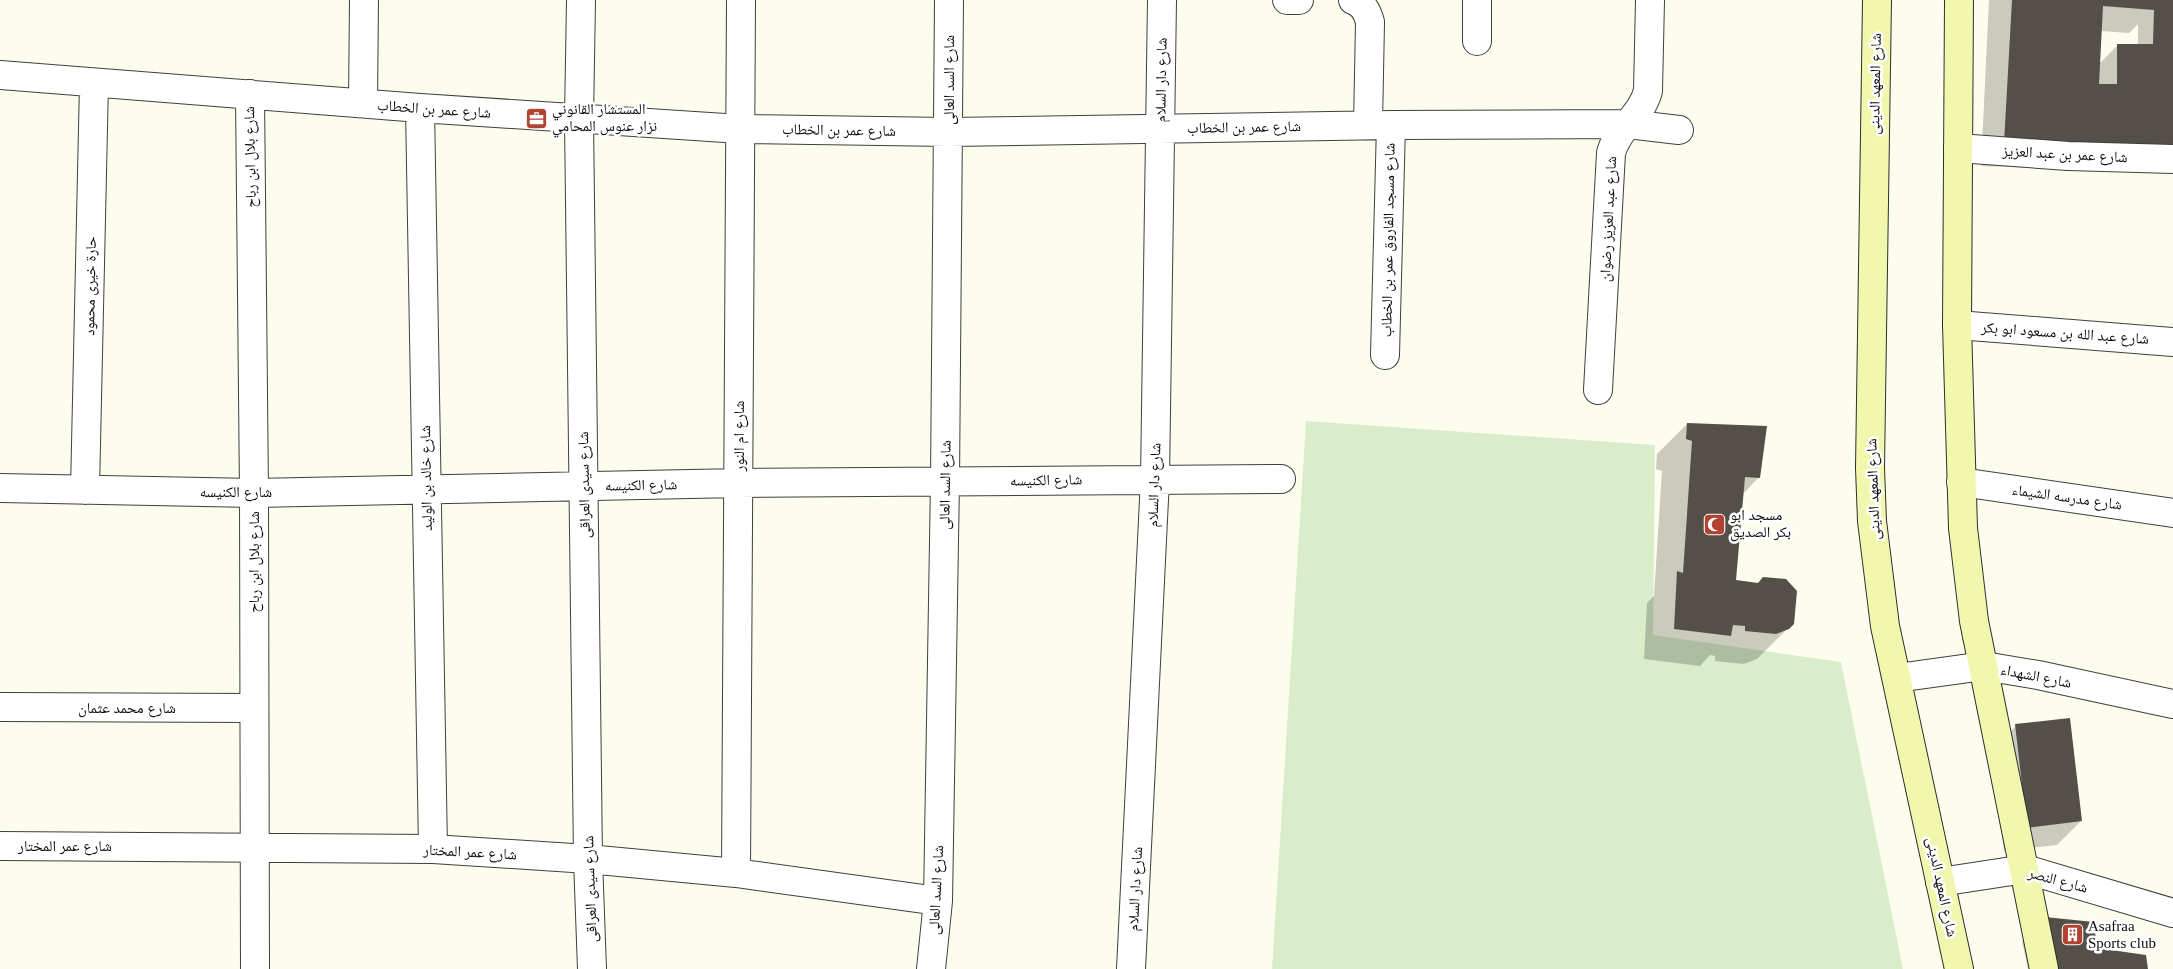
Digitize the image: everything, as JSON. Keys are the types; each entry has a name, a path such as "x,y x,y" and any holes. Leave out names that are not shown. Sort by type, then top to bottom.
{"street":[{"path":"364,0 364,103"},
{"name":"شارع سيدى العراقى","path":"581,0 579,119 588,859 592,969"},
{"name":"شارع ام النور","path":"736,873 742,0"},
{"name":"شارع السد العالى","path":"931,969 938,901 945,481 949,0"},
{"name":"شارع دار السلام","path":"1131,969 1155,479 1162,0"},
{"path":"1288,0 1299,0"},
{"name":"شارع مسجد الفاروق عمر بن الخطاب","path":"1353,0 1363,5 1368,13 1370,22 1379,125 1385,355"},
{"path":"1476,42 1477,0"},
{"name":"شارع عبد العزيز رضوان","path":"1598,390 1611,153 1614,141 1638,114 1645,103 1648,91 1650,0"},
{"name":"شارع المعهد الدينى","path":"1877,0 1870,468 1872,521 1885,626 1959,969"},
{"path":"1958,0 1956,325 1961,482 1967,575 2044,969"},
{"name":"شارع عمر بن الخطاب","path":"0,75 420,108 740,129 948,132 1379,125 1628,124 1679,130"},
{"name":"حارة خيرى محمود","path":"85,490 94,83"},
{"name":"شارع بلال ابن رباح","path":"250,94 254,493 254,969"},
{"name":"شارع خالد بن الوليد","path":"420,108 433,849"},
{"name":"شارع عمر بن عبد العزيز","path":"1958,148 2068,156 2173,159"},
{"name":"شارع عبد الله بن مسعود ابو بكر","path":"1956,325 2173,342"},
{"name":"شارع الكنيسه","path":"0,488 254,493 739,483 1281,479"},
{"name":"شارع مدرسه الشيماء","path":"1961,482 2173,513"},
{"name":"شارع الشهداء","path":"1897,678 1984,666 2038,675 2173,704"},
{"name":"شارع محمد عثمان","path":"0,707 254,708"},
{"name":"شارع عمر المختار","path":"0,846 433,849 588,859 736,873 938,901"},
{"name":"شارع النصر","path":"1940,882 2025,869 2173,913"}],"green space":[{"path":"1306,421 1655,445 1653,635 1841,662 1903,969 1272,969"}],"building":[{"path":"2012,0 2173,0 2173,149 2004,143","holes":["2103,6 2154,10 2153,44 2117,44 2117,84 2099,84"]},
{"name":"مسجد ابو بكر الصديق","path":"1687,423 1767,426 1760,478 1745,477 1736,580 1758,583 1763,577 1786,579 1797,591 1794,624 1789,629 1776,634 1745,631 1745,626 1733,625 1731,636 1674,629 1677,571 1683,573 1692,441 1686,439"},
{"path":"2070,718 2082,821 2027,828 2015,724"},
{"name":"Asafraa Sports club","path":"2045,917 2094,922 2097,948 2146,955 2148,969 2057,969"}],"place":[{"name":"المستشار القانوني نزار عنوس المحامي","path":"536,118"},
{"name":"مسجد ابو بكر الصديق","path":"1714,524"},
{"name":"Asafraa Sports club","path":"2072,935"}]}
